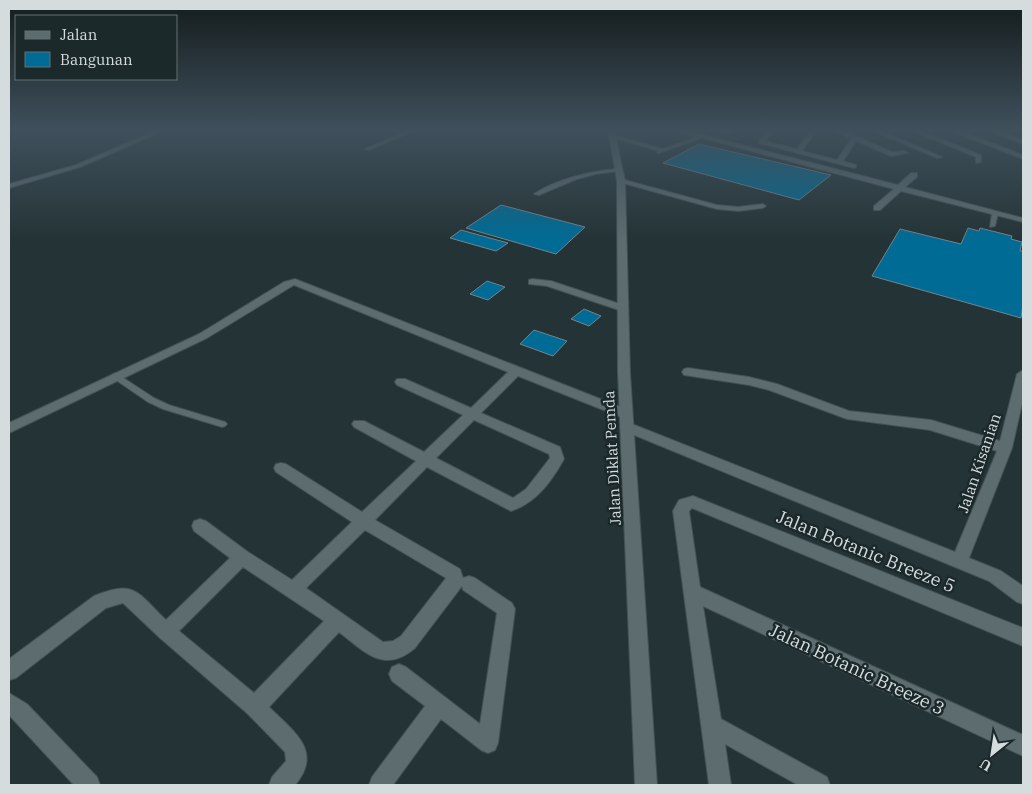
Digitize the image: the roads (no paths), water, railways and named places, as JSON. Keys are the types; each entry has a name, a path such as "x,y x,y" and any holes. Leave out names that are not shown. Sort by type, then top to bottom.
{"street":[{"path":"9,182 62,166"},
{"path":"9,186 78,166"},
{"name":"Jalan Diklat Pemda","path":"618,166 626,420 646,785"},
{"path":"814,166 1023,220"},
{"path":"876,208 914,175"},
{"path":"9,428 203,336 287,284 295,282 995,576 1023,596"},
{"path":"532,282 548,283 622,308"},
{"path":"688,372 749,381 773,387 847,415 931,425 1005,448"},
{"path":"294,589 515,373"},
{"name":"Jalan Kisanian","path":"960,561 1005,448 1023,374"},
{"path":"359,424 511,505 521,503 527,498 557,459 555,451 401,382"},
{"path":"200,526 242,557 294,589 380,651 391,653 400,649 408,642 456,579 450,571 363,521 281,468"},
{"name":"Jalan Botanic Breeze 5","path":"692,592 681,511 684,504 693,502 1023,637"},
{"path":"166,632 242,557"},
{"path":"399,674 488,743 506,609 470,584"},
{"path":"692,592 720,785"},
{"name":"Jalan Botanic Breeze 3","path":"692,592 1023,746"},
{"path":"9,671 100,602 123,595 131,598 166,632 255,707 297,752 297,761 294,769 280,785"},
{"path":"255,707 337,621"},
{"path":"9,702 20,711 89,785"},
{"path":"380,785 439,704"},
{"path":"711,725 819,785"}],"lane":[{"path":"537,194 577,177 606,170 717,207 738,209 763,206"},
{"path":"992,226 995,213"},
{"path":"116,376 158,404 222,424"}]}
